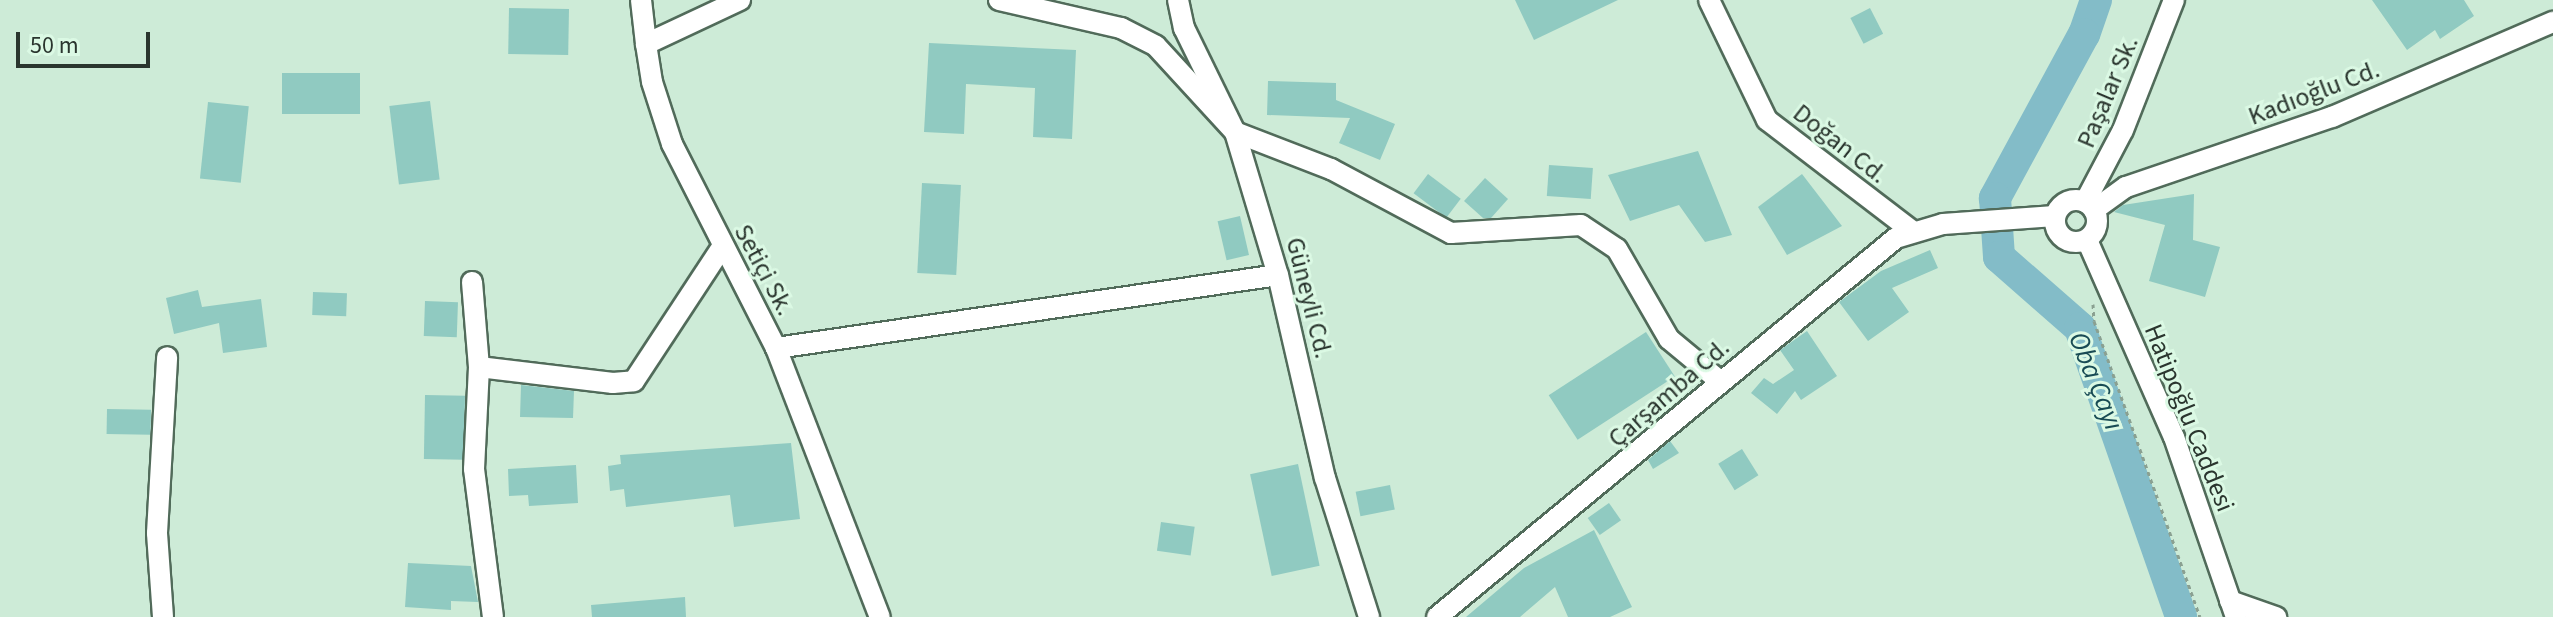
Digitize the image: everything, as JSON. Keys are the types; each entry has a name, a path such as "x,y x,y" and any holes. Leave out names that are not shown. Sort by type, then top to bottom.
{"street":[{"name":"Setiçi Sk.","path":"641,0 646,44 672,144 776,348 880,617"},
{"path":"646,44 740,0"},
{"path":"999,0 1121,28 1156,46 1235,132 1331,169 1451,233 1581,225 1617,249 1669,339 1721,382"},
{"name":"Güneyli Cd.","path":"1178,0 1184,28 1235,132 1278,275 1325,478 1369,617"},
{"name":"Doğan Cd.","path":"1709,0 1767,120 1912,231"},
{"name":"Paşalar Sk.","path":"2090,206 2174,0"},
{"path":"2544,26 2553,5"},
{"name":"Kadıoğlu Cd.","path":"2090,206 2126,187 2332,117 2544,26"},
{"path":"1156,46 1184,28"},
{"path":"2067,202 2090,206 2097,226 2087,240 2063,239 2055,216 2067,202"},
{"name":"Çarşamba Cd.","path":"1437,617 1721,382 1821,295 1912,231 1943,224 2055,216"},
{"name":"Hatipoğlu Caddesi","path":"2087,240 2174,437 2233,609"},
{"path":"479,367 613,383 634,381 680,303 722,247"},
{"path":"776,348 1278,275"},
{"path":"472,282 479,367 474,469 493,617"},
{"path":"163,617 157,533 167,357"},
{"path":"2233,609 2276,617"}],"path":[{"path":"2093,294 2094,321 2200,617"}],"building":[{"path":"1515,0 1618,0 1534,40"},
{"path":"2372,0 2464,0 2474,16 2440,39 2435,30 2407,50"},
{"path":"509,8 569,9 568,55 508,54"},
{"path":"1870,8 1883,34 1864,44 1850,18"},
{"path":"929,43 1076,50 1072,139 1033,137 1035,88 966,84 964,134 924,132"},
{"path":"282,73 360,73 360,114 282,114"},
{"path":"1268,81 1336,83 1336,100 1395,124 1380,160 1339,143 1350,118 1267,115"},
{"path":"430,101 440,179 399,184 389,106"},
{"path":"208,102 249,106 241,183 200,179"},
{"path":"1698,151 1732,235 1705,242 1679,205 1630,221 1608,175"},
{"path":"1549,165 1593,168 1591,199 1547,196"},
{"path":"1428,174 1461,199 1446,218 1414,193"},
{"path":"1802,174 1842,226 1787,255 1758,207"},
{"path":"1485,178 1508,199 1491,218 1483,218 1464,201"},
{"path":"922,183 961,185 956,275 917,273"},
{"path":"2194,194 2193,240 2220,247 2205,297 2149,281 2165,225 2114,212 2123,205"},
{"path":"1240,216 1249,255 1227,260 1218,221"},
{"path":"1930,250 1938,268 1892,288 1909,312 1868,341 1839,302 1881,271"},
{"path":"198,290 202,307 261,299 267,347 223,353 219,323 174,334 166,298"},
{"path":"313,292 347,293 346,316 312,315"},
{"path":"425,301 458,302 457,337 424,336"},
{"path":"1807,331 1837,376 1801,400 1795,391 1777,414 1751,393 1764,378 1773,384 1794,370 1780,350"},
{"path":"1646,332 1675,376 1578,440 1549,395"},
{"path":"521,385 574,391 573,418 520,417"},
{"path":"425,395 465,396 464,460 424,459"},
{"path":"107,409 151,410 151,435 107,434"},
{"path":"1670,441 1679,453 1653,469 1648,460"},
{"path":"791,443 800,519 734,527 730,495 626,507 624,489 610,491 608,466 621,464 620,455"},
{"path":"1742,449 1758,475 1735,490 1718,464"},
{"path":"1298,464 1320,566 1272,576 1250,474"},
{"path":"576,465 578,503 529,506 528,495 509,496 508,469"},
{"path":"1390,485 1395,510 1360,516 1356,492"},
{"path":"1609,503 1621,520 1600,535 1588,518"},
{"path":"1161,522 1195,527 1191,555 1157,551"},
{"path":"1594,530 1632,607 1610,617 1568,617 1555,587 1520,617 1466,617 1524,568"},
{"path":"408,563 471,566 478,602 451,601 451,610 405,607"},
{"path":"685,597 686,617 592,617 591,605"}],"waterway":[{"name":"Oba Çayı","path":"2096,0 2084,34 1995,198 1999,257 2080,328 2181,617"}]}
